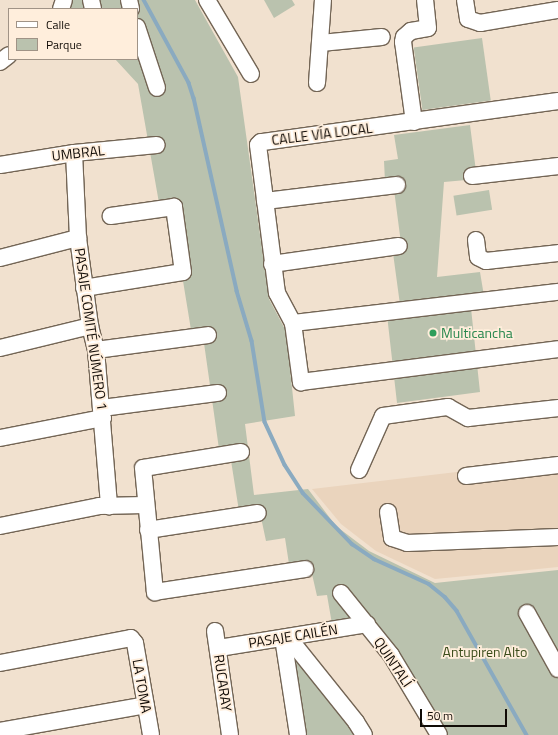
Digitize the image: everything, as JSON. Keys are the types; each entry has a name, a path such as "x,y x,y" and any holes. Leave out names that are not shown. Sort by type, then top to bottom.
{"street":[{"path":"207,0 251,74"},
{"path":"317,83 323,0"},
{"path":"414,122 403,42 404,37 411,31 428,28 425,0"},
{"path":"465,0 468,19 480,23 558,10"},
{"path":"138,30 157,88"},
{"path":"321,43 382,37"},
{"path":"0,62 8,56"},
{"name":"CALLE VÍA LOCAL","path":"558,101 261,142 258,145 272,264 277,293 293,323 301,382 558,349"},
{"name":"UMBRAL","path":"0,165 74,153 157,145"},
{"name":"PASAJE COMITÉ NÚMERO 1","path":"74,153 78,238 90,326 96,350 109,506"},
{"path":"472,176 558,166"},
{"path":"264,201 397,185"},
{"path":"84,288 184,272 174,207 111,216"},
{"path":"0,258 78,238"},
{"path":"476,240 478,257 486,261 558,253"},
{"path":"272,264 400,246"},
{"path":"293,323 558,292"},
{"path":"0,348 90,326"},
{"path":"96,350 208,336"},
{"path":"0,438 102,413 218,393"},
{"path":"359,470 383,416 448,407 468,418 558,408"},
{"path":"241,452 143,468 145,505 155,592 305,569"},
{"path":"466,476 558,465"},
{"path":"0,526 109,506 145,505"},
{"path":"148,530 258,512"},
{"path":"388,512 392,538 407,543 558,537"},
{"name":"QUINTALÍ","path":"341,593 391,655 439,735"},
{"path":"527,613 558,669"},
{"name":"PASAJE CAILÉN","path":"219,648 367,624"},
{"name":"RUCARAY","path":"215,632 219,648 230,735"},
{"path":"286,637 298,735"},
{"path":"286,637 356,722 364,735"},
{"name":"LA TOMA","path":"0,663 131,638 135,643 151,735"},
{"path":"0,731 146,705"}],"shaded area":[{"path":"558,460 558,567 435,579 376,551 341,524 312,489"}],"green space":[{"name":"Antupiren Alto","path":"68,0 195,0 238,77 269,299 286,331 295,416 245,424 254,495 308,489 336,526 369,551 435,583 558,570 558,735 448,735 405,663 372,619 332,624 327,595 317,596 309,561 289,564 285,538 266,541 259,508 239,511 229,448 219,449 202,329 191,330 170,201 159,203 138,84 116,60 138,60 138,8 68,8"},
{"path":"264,0 292,0 295,5 274,18"},
{"path":"482,38 491,100 422,110 414,48"},
{"path":"470,125 477,179 444,182 437,277 480,272 484,296 470,299 480,392 397,403 387,315 401,312 393,253 402,251 393,182 385,182 384,161 398,159 394,135"},
{"path":"489,190 492,210 457,215 453,196"},
{"path":"289,648 348,722 355,735 305,735"}],"waterway":[{"path":"144,0 189,83 194,98 237,291 252,341 265,422 285,465 303,493 352,544 374,559 429,584 445,597 457,611 527,735"}],"place":[{"name":"Multicancha","path":"433,333"}]}
